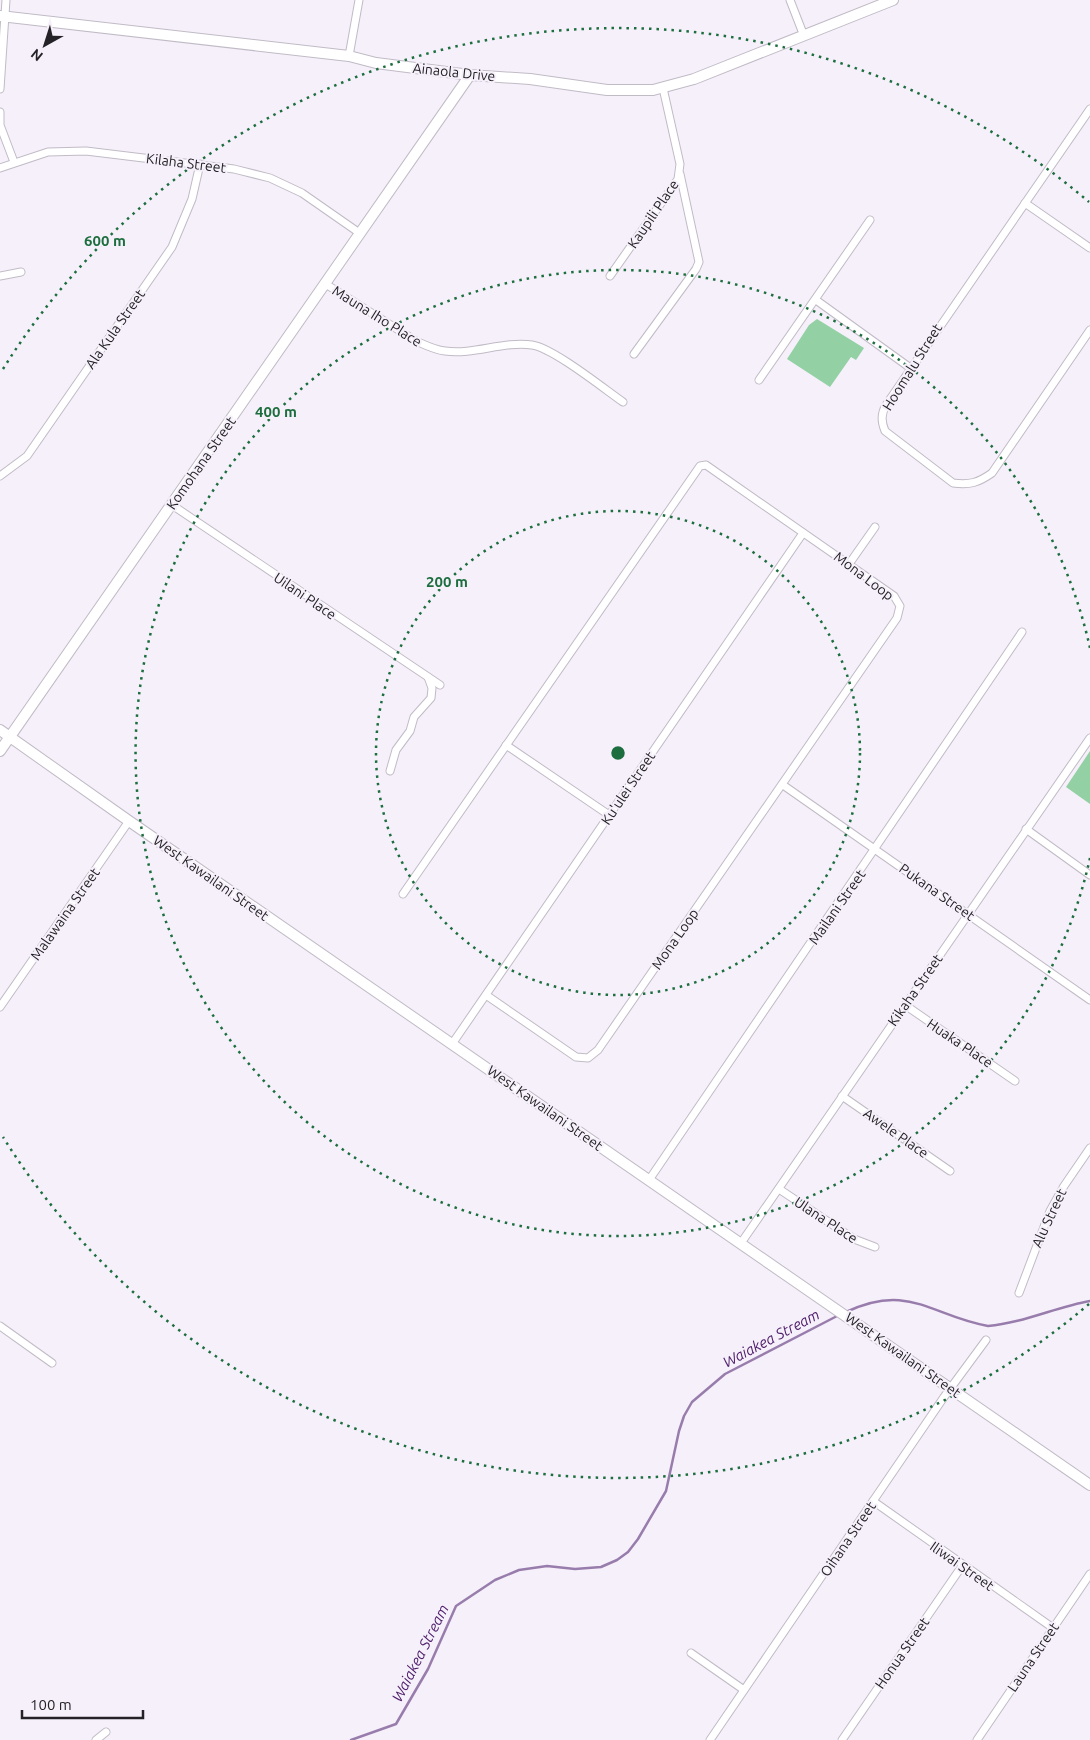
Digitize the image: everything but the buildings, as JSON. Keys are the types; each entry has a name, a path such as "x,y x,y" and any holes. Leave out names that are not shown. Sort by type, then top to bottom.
{"street":[{"path":"0,89 2,16 6,0"},
{"path":"349,56 359,0"},
{"path":"790,0 804,36"},
{"name":"Ainaola Drive","path":"2,16 349,56 376,63 470,75 530,79 607,90 653,90 694,79 893,0"},
{"name":"Komohana Street","path":"0,751 172,505 358,232 470,75"},
{"name":"Kaupili Place","path":"610,276 671,193 678,179 680,164 663,88"},
{"name":"Hoomalu Street","path":"1090,109 910,367 882,413 885,431 954,482 967,484 980,481 992,473 1090,330"},
{"path":"0,112 0,125 14,162"},
{"name":"Kilaha Street","path":"0,168 48,152 86,151 200,164 270,178 302,193 358,232"},
{"name":"Ala Kula Street","path":"0,476 27,456 172,248 192,200 200,164"},
{"path":"634,354 696,269 699,262 679,172"},
{"path":"1025,203 1090,248"},
{"path":"759,380 870,220"},
{"path":"0,276 21,272"},
{"name":"Mauna Iho Place","path":"324,284 416,342 429,347 456,352 514,344 534,345 556,357 623,402"},
{"path":"816,300 910,367"},
{"name":"Mona Loop","path":"403,894 700,466 706,466 894,596 900,606 897,618 598,1050 588,1058 576,1057 486,995"},
{"name":"Uilani Place","path":"172,505 440,685"},
{"path":"849,564 875,527"},
{"name":"Ku'ulei Street","path":"452,1044 803,532"},
{"name":"Mailani Street","path":"649,1180 1022,632"},
{"path":"390,771 396,750 410,731 414,717 431,698 432,688 427,676"},
{"name":"West Kawailani Street","path":"0,730 1090,1485"},
{"name":"Kikaha Street","path":"741,1243 1090,738"},
{"path":"506,745 610,815"},
{"name":"Pukana Street","path":"783,785 1090,1000"},
{"name":"Malawaina Street","path":"0,1007 129,821"},
{"path":"1026,830 1090,875"},
{"name":"Huaka Place","path":"905,1005 1015,1080"},
{"name":"Awele Place","path":"842,1096 950,1171"},
{"name":"Alu Street","path":"1019,1293 1050,1211 1064,1186 1090,1148"},
{"name":"Ulana Place","path":"779,1189 854,1238 875,1247"},
{"path":"0,1326 52,1363"},
{"name":"Oihana Street","path":"710,1740 873,1501 986,1340"},
{"name":"Iliwai Street","path":"873,1501 962,1566 1053,1628"},
{"name":"Honua Street","path":"842,1740 962,1566"},
{"name":"Launa Street","path":"977,1740 1090,1574"},
{"path":"692,1652 744,1690"},
{"path":"96,1740 106,1732"}],"green space":[{"path":"817,319 864,348 856,360 851,357 830,387 787,359 809,325"},
{"path":"1090,751 1090,804 1066,787"}],"waterway":[{"name":"Waiakea Stream","path":"846,1312 887,1300 904,1301 988,1326 1014,1322 1090,1301"},
{"name":"Waiakea Stream","path":"351,1740 396,1724 428,1669 456,1606 495,1580 519,1570 547,1566 575,1569 601,1567 617,1560 628,1552 638,1539 666,1491 679,1431 684,1416 692,1402 725,1374 839,1315"}]}
